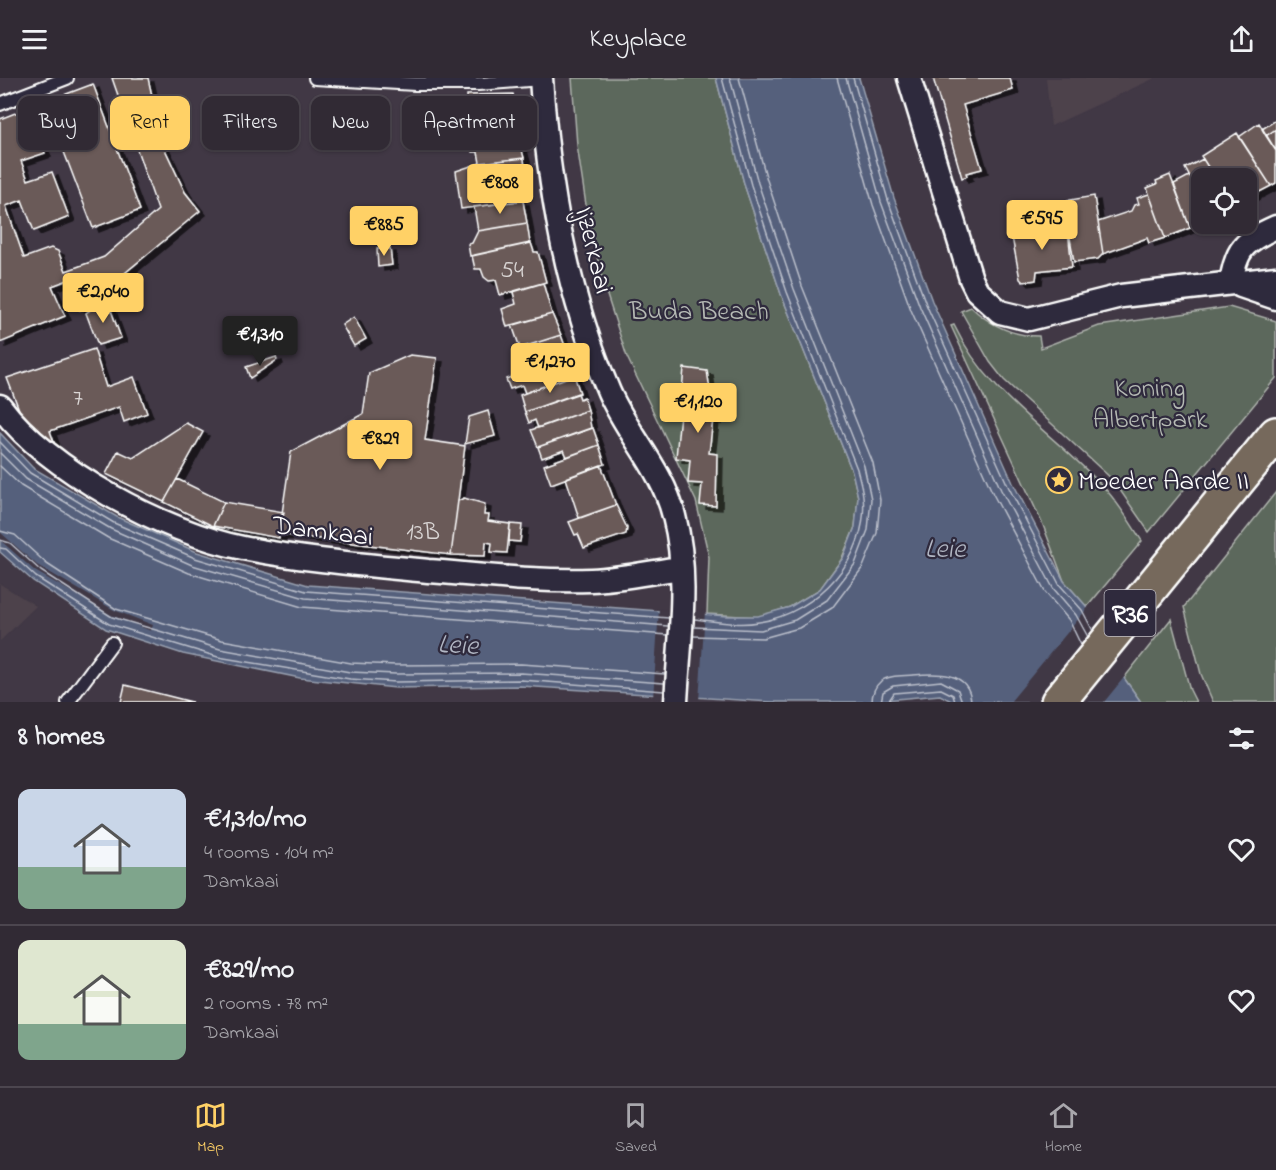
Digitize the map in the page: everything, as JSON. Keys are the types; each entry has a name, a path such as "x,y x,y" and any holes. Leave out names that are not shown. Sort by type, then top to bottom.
{"main road":[{"name":"R36","path":"1058,702 1274,439"}],"street":[{"name":"Ijzerkaai","path":"541,78 554,201 573,286 600,369 614,401 662,483 674,515 681,568 682,607 676,702"},
{"path":"909,78 952,226 976,291 993,307 1014,317 1029,319 1053,315 1121,296 1276,278"},
{"path":"1231,283 1234,263 1248,240 1276,227"},
{"path":"1231,283 1276,298"},
{"name":"Damkaai","path":"0,406 44,452 87,482 193,533 241,548 347,563 542,581 594,580 681,568"}],"lane":[{"path":"0,104 67,78"},
{"path":"315,78 415,84 478,84 541,78"},
{"path":"68,702 112,643"}],"shaded area":[{"path":"1046,78 1155,78 1051,126"},
{"path":"0,584 36,606 0,641"}],"green space":[{"name":"Buda Beach","path":"572,78 716,78 745,187 781,294 852,471 858,497 855,527 841,560 820,589 790,607 758,617 707,614 709,557 696,501 627,357 604,286 588,218 577,145"},
{"name":"Koning Albertpark","path":"971,307 986,320 1002,329 1029,336 1039,336 1041,348 1099,326 1229,307 1276,321 1276,378 1149,532 1113,480 1004,380 990,362 961,311"},
{"path":"954,325 968,351 985,373 1004,394 1108,492 1142,541 1087,607 1064,581 1043,525 951,326"},
{"path":"1276,492 1276,702 1213,702 1201,674 1184,607"},
{"path":"1171,619 1190,690 1196,702 1141,702 1124,678"}],"water":[{"name":"Leie","path":"716,78 859,78 894,198 932,301 1013,483 1064,581 1087,607 1124,678 1141,702 953,702 940,695 863,702 772,702 520,686 396,688 300,678 183,654 106,629 33,581 0,552 0,433 33,468 117,517 197,552 308,585 727,616 758,616 790,607 820,589 843,558 855,527 858,497 852,471 781,294 745,187"}],"pier":[{"path":"0,532 37,565 114,610 153,625 151,631 111,615 35,571 0,540"},
{"path":"1090,605 1126,675 1104,702 1010,702"},
{"path":"659,609 705,611 699,701 653,699"}],"building":[{"path":"112,78 148,78 152,96 118,96"},
{"path":"933,78 1010,78 1013,90 963,105 982,169 966,173 967,176 962,178"},
{"path":"93,84 97,96 61,96"},
{"path":"513,94 513,96 467,96"},
{"path":"98,97 110,130 110,150 118,150 140,210 93,228 63,150 98,150"},
{"path":"18,112 18,150 44,150 45,153 21,161 28,180 52,172 69,217 34,231 22,200 6,206 24,258 51,248 58,251 66,271 104,257 158,210 137,150 165,150 185,192 200,211 80,310 68,280 52,286 65,316 0,343 0,119"},
{"path":"1276,120 1276,129 1266,136 1262,129"},
{"path":"1259,123 1276,151 1276,183 1271,186 1239,137"},
{"path":"1276,129 1276,151 1266,136"},
{"path":"1237,133 1271,186 1257,193 1257,168 1209,168 1201,156"},
{"path":"472,150 522,150 524,158 480,163 478,152 472,152"},
{"path":"524,158 522,188 518,188 519,201 461,209 456,171 480,163"},
{"path":"1203,159 1209,168 1191,168 1191,179 1185,168"},
{"path":"1170,175 1190,228 1165,238 1147,188"},
{"path":"1189,176 1191,180 1191,228 1190,228 1174,184"},
{"path":"1149,194 1165,238 1149,243 1147,238 1103,254 1098,222 1131,211 1134,205 1139,204 1137,198"},
{"path":"1094,196 1103,254 1098,259 1074,262 1064,201"},
{"path":"523,201 527,223 478,231 474,207"},
{"path":"1067,222 1072,267 1037,271 1036,280 1023,282 1020,279 1012,237 1031,233 1029,229"},
{"path":"527,223 530,243 470,256 468,244 472,243 478,231"},
{"path":"1028,224 1031,233 1012,237 1011,227"},
{"path":"531,243 534,252 538,252 546,282 500,295 496,280 489,281 484,277 481,269 475,269 472,256"},
{"path":"390,248 392,265 378,267 377,249"},
{"path":"543,283 552,314 507,327 502,309 516,304 513,292"},
{"path":"107,299 121,338 98,345 86,313"},
{"path":"552,314 561,335 520,348 512,325"},
{"path":"354,317 366,339 354,346 342,325"},
{"path":"561,335 569,357 528,371 520,348"},
{"path":"94,349 106,387 134,377 147,413 124,422 119,407 50,431 55,445 20,412 7,378"},
{"path":"410,355 437,358 425,440 465,446 451,555 279,534 291,452 363,414 369,373"},
{"path":"276,357 277,360 250,378 246,367"},
{"path":"567,357 574,375 525,393 522,385 510,389 506,379"},
{"path":"684,368 707,371 715,420 713,419 709,453 717,454 716,506 700,505 702,484 688,483 690,460 676,458"},
{"path":"574,375 580,393 525,412 520,395"},
{"path":"578,393 580,399 584,397 588,410 538,428 535,420 529,423 525,412"},
{"path":"588,410 591,428 538,447 531,430"},
{"path":"488,411 495,436 465,444 469,417"},
{"path":"186,423 203,432 164,502 106,474 118,451 133,458"},
{"path":"593,428 599,445 567,457 564,450 542,458 538,447"},
{"path":"599,445 605,464 551,484 544,465"},
{"path":"601,465 616,505 579,518 566,478"},
{"path":"177,479 224,502 213,526 164,502"},
{"path":"464,498 485,504 484,515 489,515 488,521 510,524 507,553 491,552 492,543 486,542 485,556 451,555 458,501"},
{"path":"224,502 284,512 279,538 213,526"},
{"path":"616,505 627,528 626,534 584,548 569,522"},
{"path":"510,524 522,525 520,542 509,541"},
{"path":"125,685 192,702 121,702"}],"place":[{"name":"Moeder Aarde II","path":"1059,480"}]}
